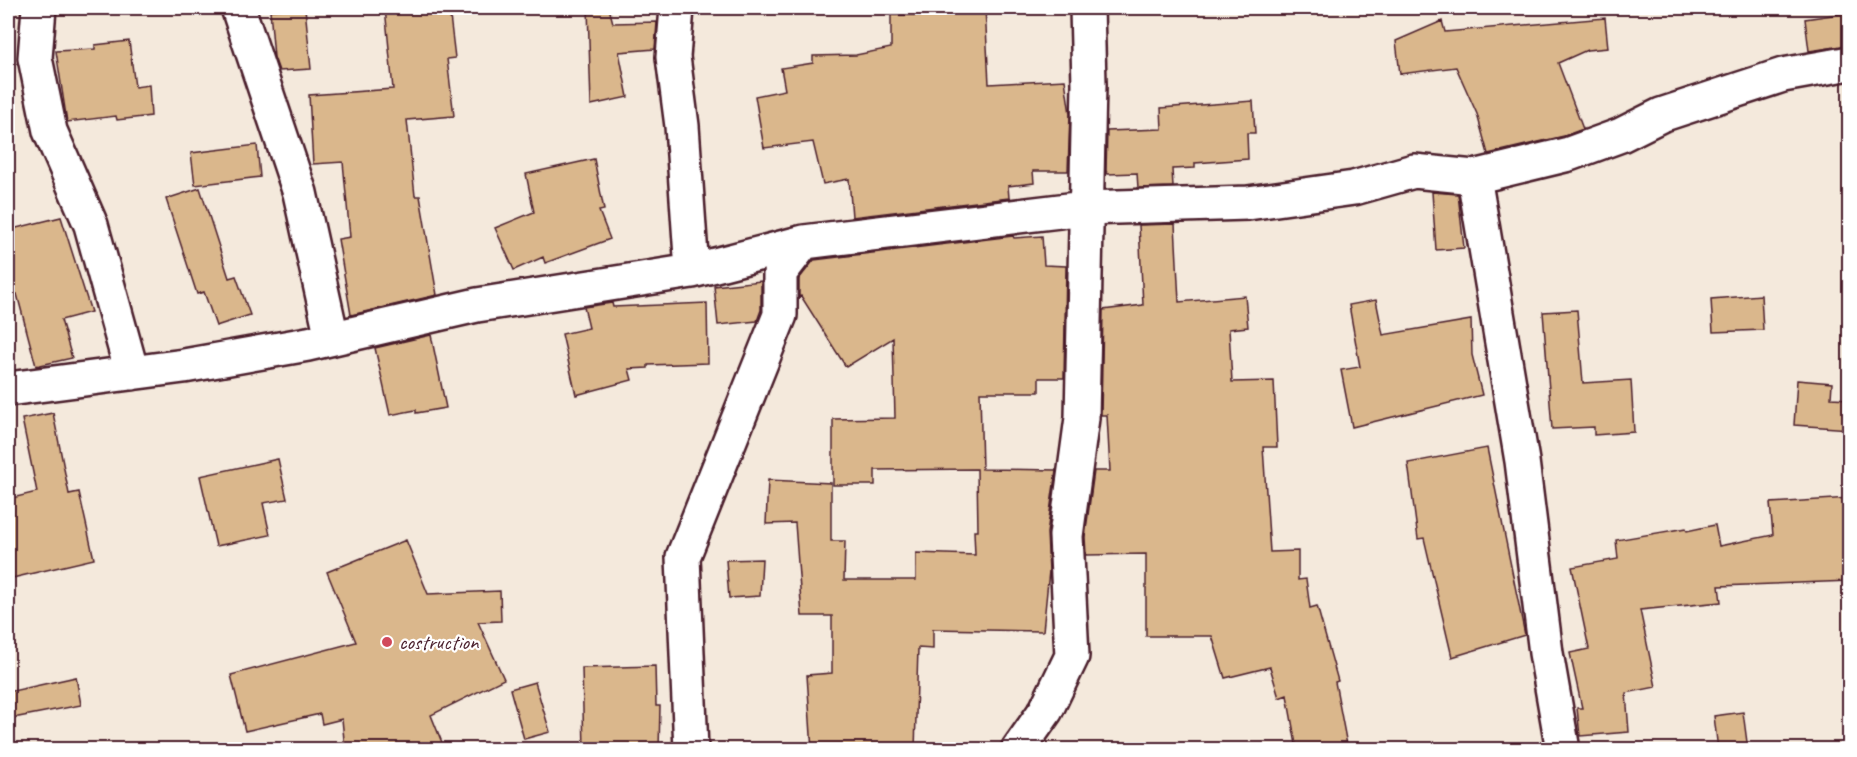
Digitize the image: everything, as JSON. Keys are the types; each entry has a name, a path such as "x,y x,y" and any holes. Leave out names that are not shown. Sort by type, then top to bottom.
{"street":[{"path":"39,8 35,58 50,131 91,225 132,373"},
{"path":"238,8 300,193 332,338"},
{"path":"677,8 673,57 682,126 692,271"},
{"path":"1018,750 1046,710 1072,656 1066,536 1082,418 1089,84 1087,8"},
{"path":"8,389 184,366 332,338 477,305 692,271 804,242 1085,208 1248,203 1354,188 1414,171 1474,177 1569,154 1621,135 1661,115 1783,75 1850,63"},
{"path":"1474,177 1522,461 1546,653 1563,750"},
{"path":"691,750 683,557 780,315 780,273 804,242"}],"building":[{"path":"305,8 311,69 279,71 274,57 270,10"},
{"path":"385,8 449,8 455,58 447,59 454,116 407,120 415,196 420,196 437,295 351,315 338,239 350,237 343,162 313,164 309,95 393,89"},
{"path":"588,8 609,8 613,23 657,22 655,49 619,52 628,97 591,105"},
{"path":"945,8 985,8 989,84 1065,80 1070,114 1068,171 1033,171 1034,183 1008,186 1009,198 852,217 849,179 823,184 813,142 764,148 755,96 785,90 781,68 813,63 813,56 856,55 891,48 891,15 945,15"},
{"path":"1846,13 1850,45 1809,51 1805,19"},
{"path":"1605,18 1608,48 1587,50 1558,63 1583,129 1564,136 1488,154 1477,114 1456,67 1400,74 1396,41 1442,21 1445,32"},
{"path":"129,41 135,87 149,85 151,116 117,120 116,116 67,122 56,51 95,49 95,45"},
{"path":"1253,101 1255,133 1247,133 1248,159 1195,163 1195,168 1172,169 1173,187 1138,188 1137,173 1108,174 1106,171 1107,131 1162,129 1161,108"},
{"path":"257,145 260,177 195,185 191,153"},
{"path":"594,159 604,210 599,211 610,239 545,263 543,257 514,270 495,228 534,212 526,174"},
{"path":"200,188 229,278 236,276 250,315 216,326 204,292 197,294 166,199"},
{"path":"1432,192 1458,194 1464,248 1436,250"},
{"path":"61,217 91,312 61,320 72,358 36,366 17,294 8,296 8,230"},
{"path":"1175,224 1179,302 1245,296 1248,327 1229,329 1232,382 1274,381 1277,447 1263,447 1270,552 1298,551 1298,580 1306,579 1310,608 1317,606 1338,681 1335,682 1348,750 1297,750 1287,695 1279,698 1270,667 1225,678 1212,636 1146,636 1146,554 1086,555 1085,537 1094,471 1110,471 1107,415 1101,415 1103,310 1143,305 1139,225"},
{"path":"1013,236 1014,238 1042,236 1044,265 1066,266 1064,378 1039,378 1039,392 980,392 982,469 1056,470 1047,533 1049,571 1043,631 933,629 933,649 918,648 915,750 812,750 807,675 832,673 832,616 802,616 795,523 766,524 768,480 831,483 831,541 845,541 844,580 916,580 916,553 975,555 974,531 978,531 977,469 875,470 875,485 833,485 833,419 895,418 893,338 846,367 801,296 799,297 799,279 814,260"},
{"path":"761,281 761,310 757,321 718,325 714,286"},
{"path":"1761,295 1763,330 1713,332 1711,299"},
{"path":"1376,300 1383,335 1471,320 1472,355 1482,395 1352,427 1341,370 1360,367 1349,305"},
{"path":"612,303 613,307 707,303 708,363 648,365 648,368 629,369 632,380 576,395 562,334 589,328 584,307"},
{"path":"1577,310 1583,383 1631,380 1634,432 1594,435 1594,427 1552,429 1543,312"},
{"path":"431,335 446,408 390,415 375,348"},
{"path":"1797,380 1832,383 1831,398 1850,399 1850,429 1794,425"},
{"path":"53,413 69,494 79,492 94,559 8,579 8,499 37,492 22,419"},
{"path":"1487,448 1525,635 1452,657 1424,538 1418,539 1408,463"},
{"path":"278,459 287,499 263,503 270,535 216,546 200,476"},
{"path":"1850,498 1850,581 1719,586 1721,602 1640,610 1656,687 1626,693 1629,732 1580,736 1577,708 1582,708 1570,653 1589,649 1572,567 1618,559 1616,540 1686,528 1687,531 1715,525 1719,546 1773,535 1770,503"},
{"path":"406,540 428,594 500,591 501,621 478,622 504,679 431,715 445,750 345,750 342,719 322,724 320,714 245,731 231,675 356,642 327,572"},
{"path":"762,559 760,596 729,598 726,560"},
{"path":"655,666 656,706 660,706 659,750 584,750 582,668"},
{"path":"76,677 81,705 8,719 8,692"},
{"path":"535,682 550,732 524,739 510,689"},
{"path":"1743,712 1748,750 1718,750 1714,716"}],"place":[{"name":"costruction","path":"387,642"}]}
